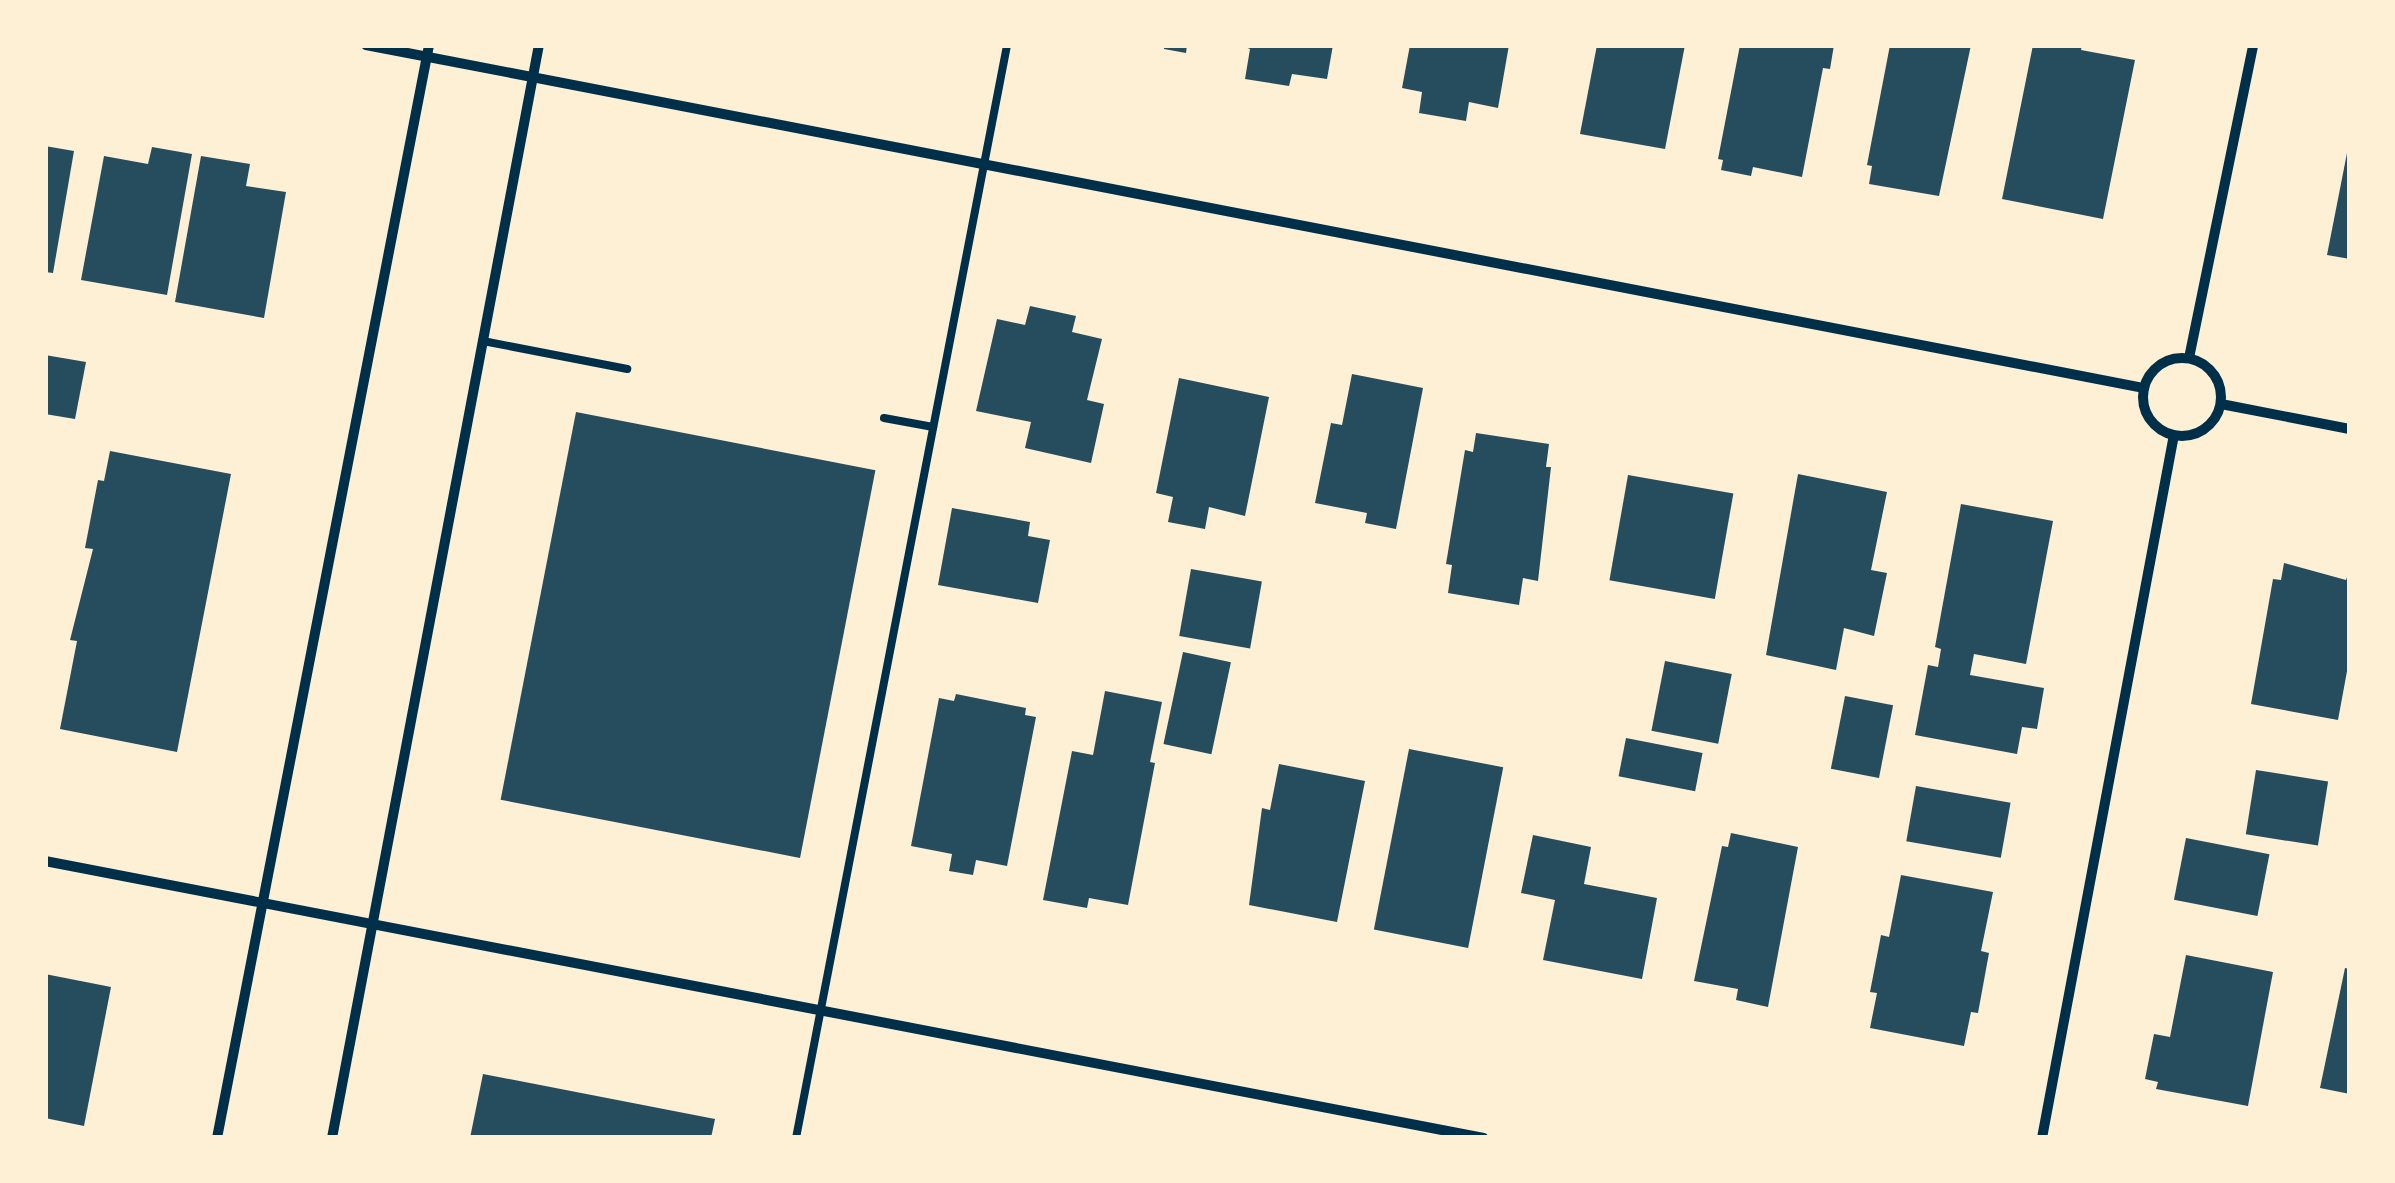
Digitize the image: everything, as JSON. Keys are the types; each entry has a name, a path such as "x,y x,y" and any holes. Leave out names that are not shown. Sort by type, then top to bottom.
{"street":[{"path":"366,45 2144,388"},
{"path":"217,1138 429,45"},
{"path":"332,1138 539,45"},
{"path":"2189,358 2254,45"},
{"path":"2189,358 2208,367 2216,378 2220,404 2208,426 2186,436 2174,435 2153,424 2143,401 2144,388 2158,367 2169,360 2189,358"},
{"path":"2220,404 2350,430"},
{"path":"2042,1138 2174,435"},
{"path":"45,860 265,906 1484,1138"}],"lane":[{"path":"796,1138 1008,45"},
{"path":"483,341 627,369"},
{"path":"884,418 933,427"}],"building":[{"path":"1164,45 1187,45 1186,53 1164,49"},
{"path":"1240,45 1333,45 1327,79 1292,74 1289,86 1245,79 1250,49"},
{"path":"1410,45 1509,45 1498,108 1469,102 1466,121 1419,113 1422,92 1402,88"},
{"path":"1597,45 1685,45 1665,149 1580,134"},
{"path":"1740,45 1834,45 1830,69 1823,68 1802,177 1753,167 1751,176 1721,170 1723,160 1718,159"},
{"path":"1890,45 1971,45 1939,196 1869,184 1872,166 1867,165"},
{"path":"2033,45 2082,45 2081,50 2135,60 2103,219 2002,199"},
{"path":"45,146 74,151 53,273 45,272"},
{"path":"152,147 192,154 167,295 81,280 104,156 148,164"},
{"path":"2350,148 2350,259 2327,255"},
{"path":"201,156 250,164 246,186 286,192 264,318 175,302"},
{"path":"1030,306 1076,316 1072,332 1102,339 1087,400 1104,404 1091,463 1025,448 1031,422 976,411 997,319 1025,325"},
{"path":"45,355 86,362 75,419 45,414"},
{"path":"1352,374 1423,388 1396,529 1365,523 1367,513 1315,503 1331,423 1342,425"},
{"path":"1179,378 1269,397 1245,516 1209,507 1205,529 1168,522 1173,497 1156,493"},
{"path":"576,412 875,470 800,858 501,800"},
{"path":"1476,433 1549,444 1546,467 1551,467 1538,581 1523,578 1519,605 1448,593 1452,565 1446,564 1465,450 1473,452"},
{"path":"110,451 231,474 177,752 60,729 77,641 70,640 93,549 85,548 98,480 104,481"},
{"path":"1798,474 1887,492 1871,570 1887,573 1874,636 1844,628 1836,670 1766,655"},
{"path":"1628,475 1733,494 1715,599 1609,580"},
{"path":"1961,504 2053,521 2026,664 1974,654 1970,675 2044,688 2037,729 2022,727 2017,754 1915,735 1928,665 1938,667 1941,649 1935,647"},
{"path":"952,508 1030,522 1028,536 1050,540 1038,603 938,585"},
{"path":"2284,563 2346,580 2350,569 2350,655 2338,720 2251,704 2273,579 2281,580"},
{"path":"1191,569 1262,582 1250,648 1179,636"},
{"path":"1183,652 1231,662 1211,754 1163,744"},
{"path":"1665,661 1732,674 1718,744 1651,731"},
{"path":"1105,691 1162,702 1150,762 1155,763 1128,905 1089,898 1087,908 1043,900 1072,751 1093,755"},
{"path":"956,694 1026,708 1025,715 1036,717 1007,866 976,860 973,875 949,871 952,854 911,846 939,698 954,701"},
{"path":"1845,696 1893,705 1879,778 1831,769"},
{"path":"1626,738 1703,753 1695,791 1619,776"},
{"path":"1409,749 1503,767 1468,948 1374,930"},
{"path":"1279,764 1365,781 1337,922 1249,905 1262,808 1270,810"},
{"path":"2256,770 2328,781 2318,846 2246,834"},
{"path":"1916,786 2011,803 2001,858 1906,841"},
{"path":"1731,833 1798,847 1768,1007 1736,1000 1738,989 1694,981 1722,846 1728,847"},
{"path":"1533,835 1591,847 1584,884 1657,898 1642,979 1543,960 1555,900 1521,893"},
{"path":"2186,838 2269,854 2257,916 2174,900"},
{"path":"1901,875 1993,892 1981,951 1989,953 1978,1013 1971,1012 1964,1046 1870,1028 1877,993 1870,992 1881,935 1889,937"},
{"path":"2186,955 2273,972 2248,1106 2156,1089 2158,1082 2145,1079 2154,1034 2170,1037"},
{"path":"2345,968 2350,969 2350,1094 2320,1088"},
{"path":"45,974 111,987 84,1126 45,1118"},
{"path":"483,1074 715,1119 711,1138 470,1138"}]}
